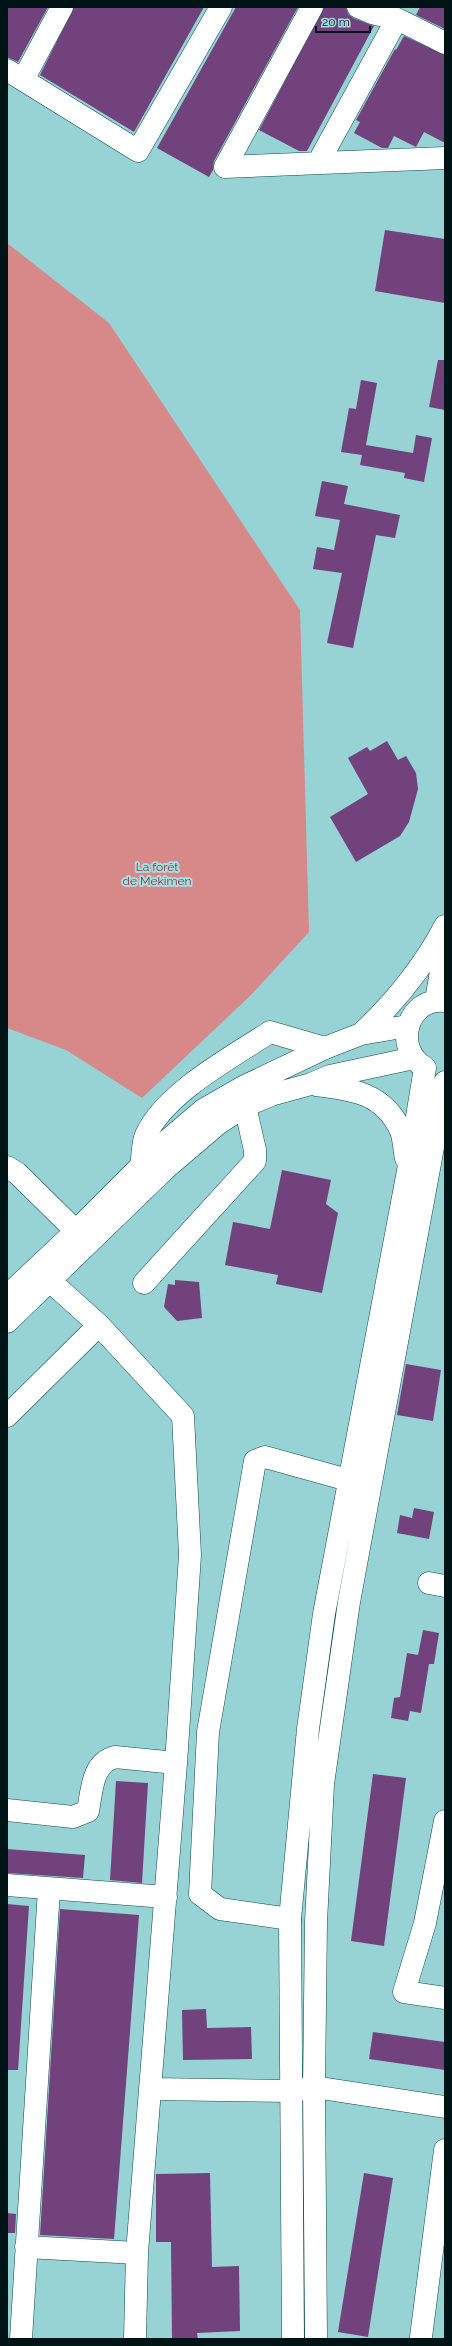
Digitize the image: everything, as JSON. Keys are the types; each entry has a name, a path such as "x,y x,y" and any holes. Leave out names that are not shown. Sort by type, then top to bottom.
{"main road":[{"path":"62,7 15,74 138,151 221,7"},
{"path":"312,7 225,167 445,158"},
{"path":"368,9 397,19 445,43"},
{"path":"318,163 397,19"},
{"path":"361,1034 402,991 420,967 445,926"},
{"path":"428,1066 407,1046 408,1026 415,1012 428,1004 440,1001 445,946"},
{"path":"7,1322 49,1280 82,1237 141,1166 203,1110 243,1087 325,1048 361,1034 408,1026"},
{"path":"141,1166 145,1137 156,1118 195,1082 270,1032 325,1048"},
{"path":"7,1296 82,1237 219,1123 245,1106 271,1095 311,1084 330,1076 428,1066"},
{"path":"293,2339 290,1920 309,1722 324,1614 348,1480 428,1066"},
{"path":"316,2339 314,2087 316,1922 323,1784 349,1602 445,1082"},
{"path":"311,1084 352,1089 365,1094 386,1110 401,1132 408,1171"},
{"path":"144,1283 255,1161 255,1150 245,1106"},
{"path":"7,1153 10,1171 82,1237"},
{"path":"49,1280 99,1325 183,1416 190,1555 166,1897 137,2253 135,2339"},
{"path":"7,1416 99,1325"},
{"path":"290,1920 220,1909 200,1894 208,1732 255,1461 265,1457 348,1480"},
{"path":"7,1810 73,1817 88,1811 99,1766 105,1760 115,1757 176,1763"},
{"path":"445,1820 425,1923 404,1992 445,1998"},
{"path":"7,1886 166,1897"},
{"path":"20,2339 15,2303 26,2247 49,1889"},
{"path":"151,2088 292,2091 314,2087 445,2107"},
{"path":"421,2337 445,2150"},
{"path":"26,2247 137,2253"}],"green space":[{"name":"La forêt de Mekimen","path":"7,243 109,323 300,610 309,932 251,995 142,1098 66,1050 7,1028"}],"building":[{"path":"7,7 48,7 18,62 7,57"},
{"path":"74,7 204,7 134,132 40,75"},
{"path":"236,7 298,7 214,161 213,170 209,177 157,148"},
{"path":"324,7 346,7 348,14 353,18 374,26 307,151 299,151 259,130"},
{"path":"420,7 445,7 445,29 416,15"},
{"path":"404,36 445,55 445,143 424,132 416,147 394,136 388,148 382,148 354,133 360,122 356,120 395,49 396,50"},
{"path":"385,230 445,239 445,303 375,291"},
{"path":"438,360 445,360 445,410 429,407"},
{"path":"361,380 377,383 366,445 413,453 416,435 432,438 424,482 404,478 405,473 360,465 362,455 341,452 349,408 356,409"},
{"path":"322,481 348,486 344,504 400,515 395,538 376,535 353,648 327,643 342,573 313,569 317,547 334,550 340,520 315,516"},
{"path":"387,741 398,760 406,756 416,773 418,789 409,822 400,836 356,862 330,817 368,794 348,758 367,747 370,751"},
{"path":"282,1170 331,1180 326,1204 338,1213 322,1293 276,1284 278,1275 225,1265 233,1222 270,1229"},
{"path":"175,1280 199,1282 202,1318 177,1321 164,1307 168,1284 175,1285"},
{"path":"406,1364 441,1370 433,1421 397,1415"},
{"path":"414,1508 434,1512 429,1539 397,1533 400,1515 412,1518"},
{"path":"423,1630 439,1633 434,1664 429,1664 421,1713 410,1711 408,1721 391,1718 394,1698 400,1697 407,1653 418,1655"},
{"path":"373,1774 406,1778 384,1946 351,1941"},
{"path":"116,1781 148,1783 142,1883 110,1880"},
{"path":"7,1849 85,1855 83,1878 7,1873"},
{"path":"7,1904 29,1906 18,2070 7,2070"},
{"path":"60,1909 139,1915 114,2239 40,2235"},
{"path":"206,2009 207,2028 251,2027 252,2059 183,2060 182,2010"},
{"path":"373,2032 445,2042 445,2070 369,2059"},
{"path":"210,2173 212,2267 239,2266 240,2331 197,2333 198,2339 172,2339 171,2242 156,2242 156,2174"},
{"path":"364,2173 393,2178 368,2337 338,2332"},
{"path":"7,2213 16,2214 15,2233 7,2233"}]}
